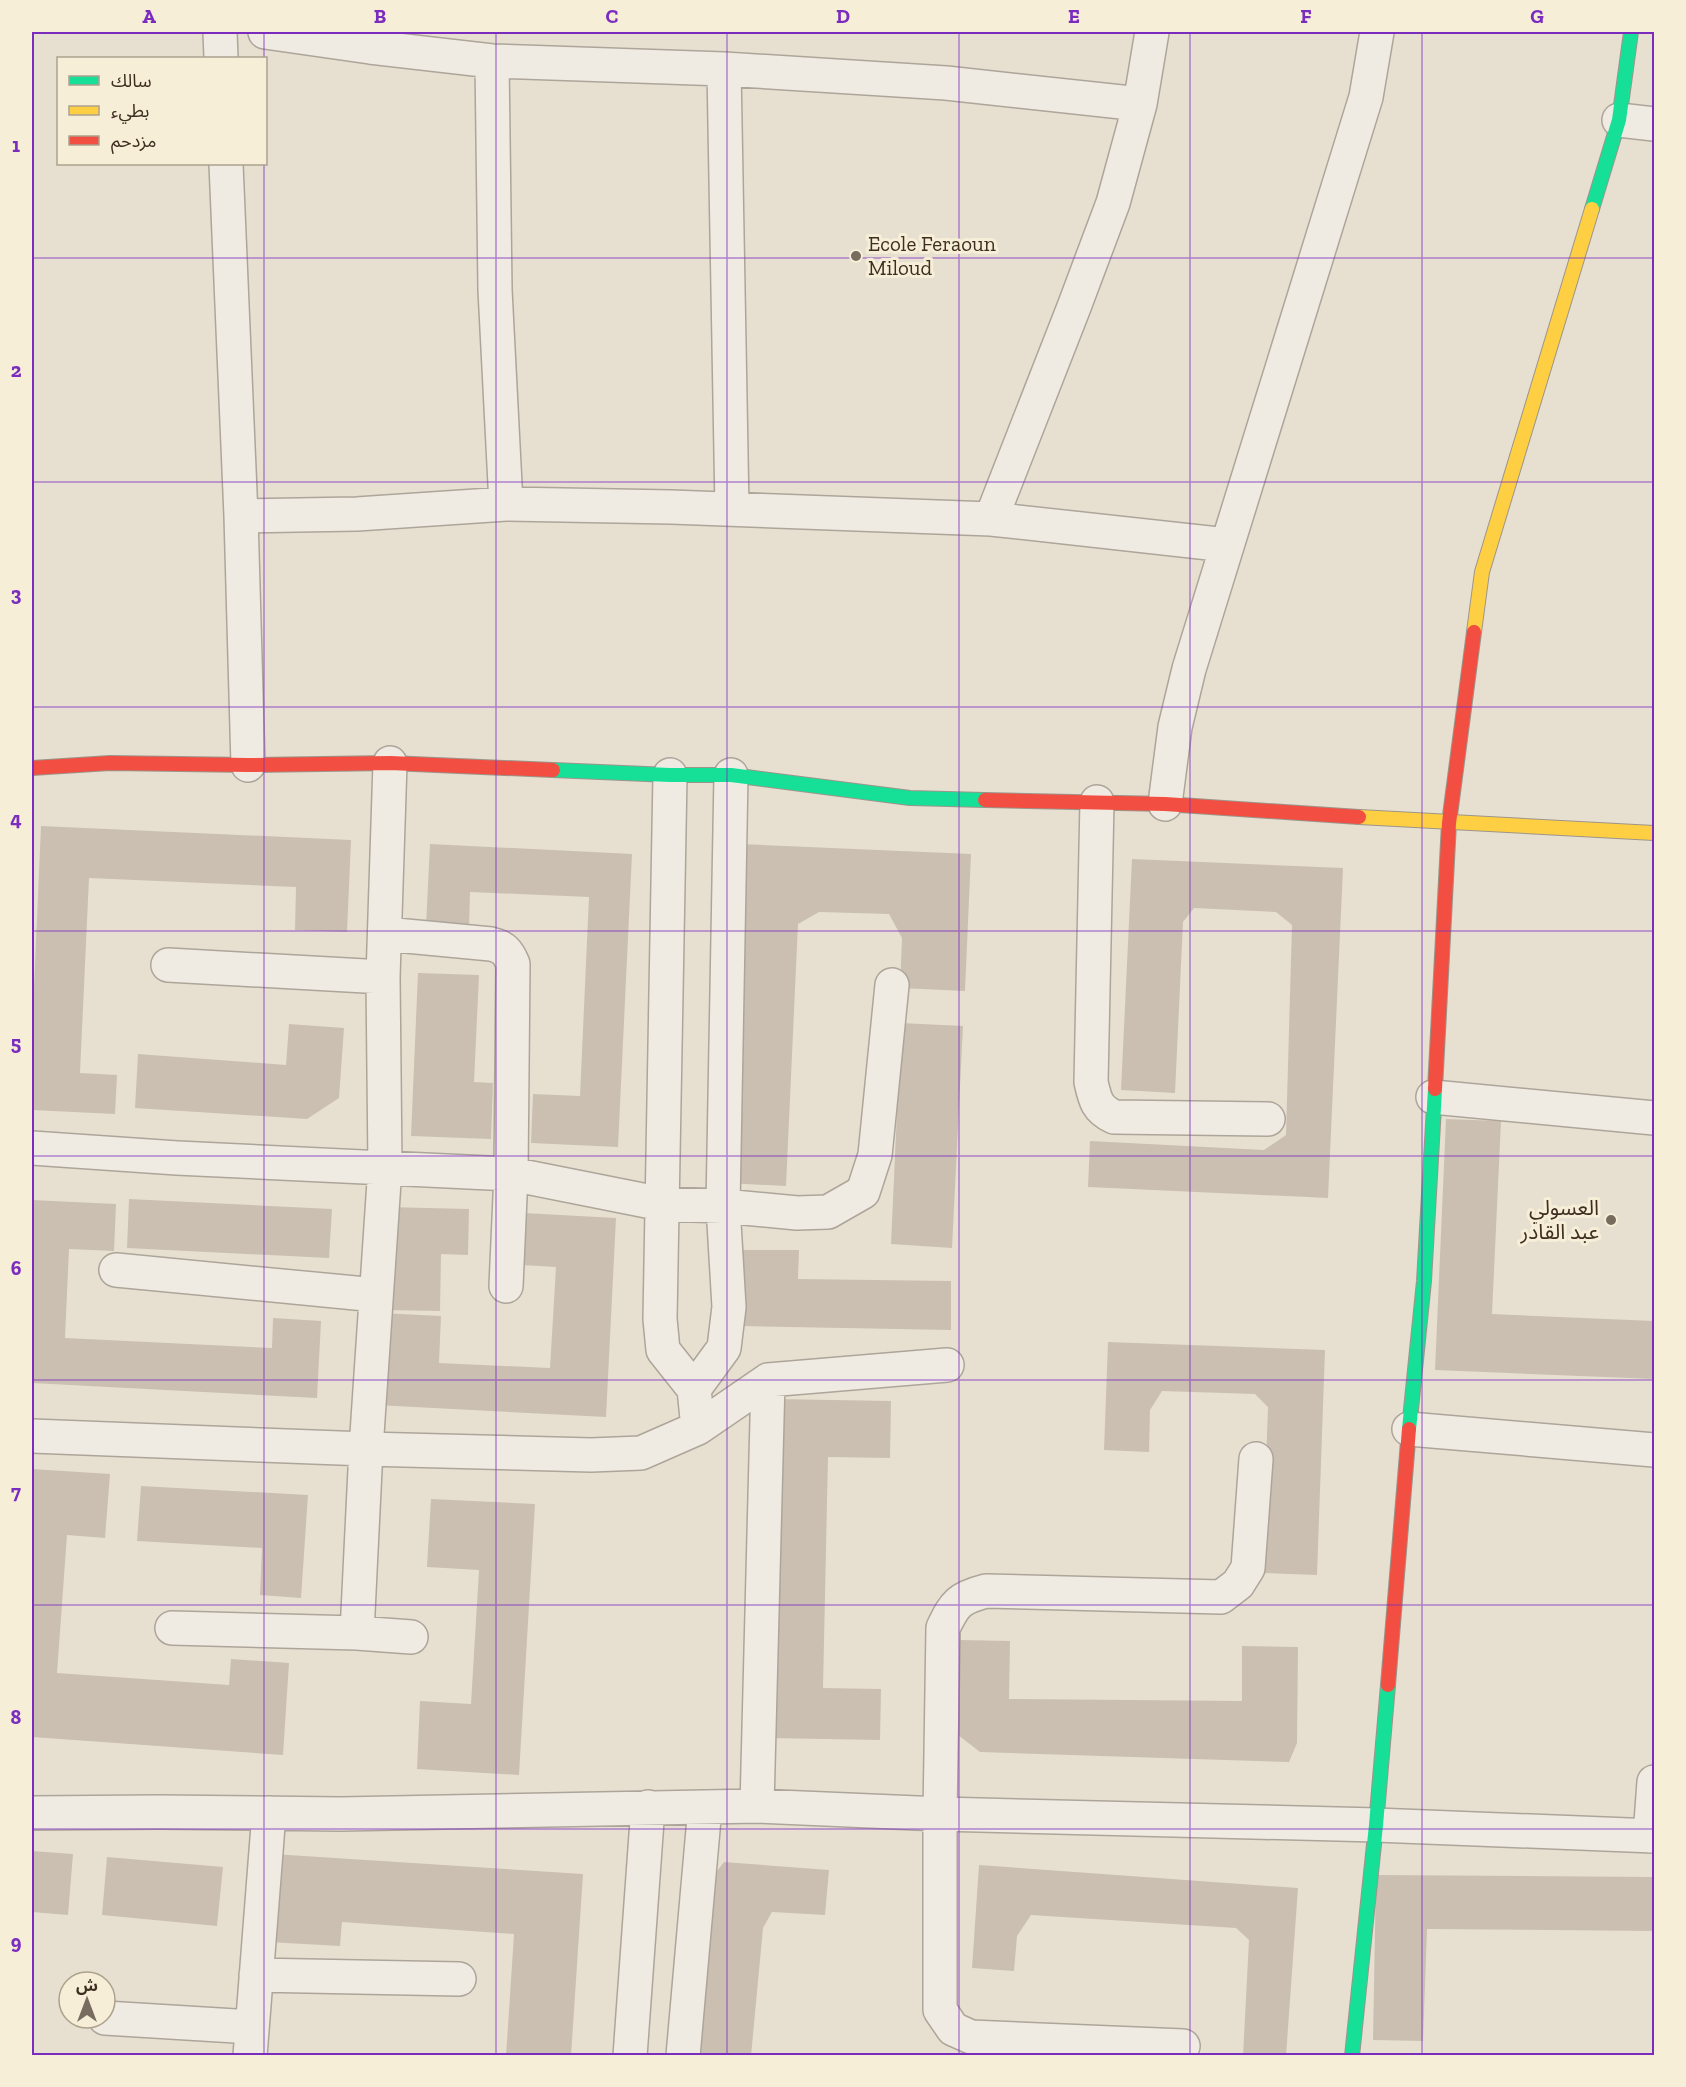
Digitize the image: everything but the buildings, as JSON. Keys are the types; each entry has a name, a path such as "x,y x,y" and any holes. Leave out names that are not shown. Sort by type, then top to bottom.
{"street":[{"path":"220,32 221,57"},
{"path":"265,32 492,61 724,69 946,83 1140,104"},
{"path":"991,519 1113,203 1140,104 1152,32"},
{"path":"1165,804 1180,708 1190,669 1366,97 1377,32"},
{"path":"1352,2055 1376,1825 1409,1429 1424,1281 1449,823 1482,572 1619,120 1631,32"},
{"path":"492,61 495,290 506,504"},
{"path":"724,69 732,509"},
{"path":"1619,120 1654,124"},
{"path":"226,165 242,516 248,765"},
{"path":"242,516 357,514 506,504 732,509 991,519 1227,545"},
{"path":"32,768 110,763 248,765 390,763 731,776 910,798 1165,804 1449,823 1654,833"},
{"path":"357,1633 366,1449 385,1167 383,977 390,763"},
{"path":"670,775 660,1319 663,1350 694,1389 698,1428"},
{"path":"694,1389 724,1348 729,1307 723,1206 731,776"},
{"path":"1097,802 1091,1082 1094,1096 1102,1112 1114,1117 1268,1119"},
{"path":"385,934 501,946 508,952 513,964 511,1174 506,1286"},
{"path":"168,965 383,977"},
{"path":"32,1148 177,1158 511,1174 662,1204 723,1206 797,1213 828,1212 862,1192 875,1155 892,985"},
{"path":"1433,1097 1654,1118"},
{"path":"116,1270 376,1295"},
{"path":"32,1436 366,1449 591,1455 641,1453 698,1428 768,1380 947,1365"},
{"path":"757,1806 768,1380"},
{"path":"1409,1429 1654,1450"},
{"path":"1183,2046 971,2037 953,2029 940,2010 943,1628 953,1608 964,1597 986,1591 1221,1597 1238,1584 1248,1568 1256,1459"},
{"path":"172,1628 411,1636"},
{"path":"32,1813 341,1814 757,1806 940,1814 1376,1825 1652,1836 1654,1782"},
{"path":"630,2055 648,1807"},
{"path":"683,2055 705,1808"},
{"path":"117,2020 251,2041 269,1813"},
{"path":"256,1975 459,1979"}],"traffic: fast":[{"path":"1592,209 1619,120 1631,32"},
{"path":"553,770 731,775 910,798 985,800"},
{"path":"1409,1429 1424,1281 1435,1089"},
{"path":"1352,2056 1388,1685"}],"traffic: slow":[{"path":"1474,632 1482,572 1592,209"},
{"path":"1359,817 1654,833"}],"traffic: jam":[{"path":"1435,1089 1449,823 1474,632"},
{"path":"32,768 110,763 248,765 390,763 553,770"},
{"path":"985,800 1165,804 1359,817"},
{"path":"1388,1685 1409,1429"}],"place":[{"name":"Ecole Feraoun Miloud","path":"856,256"},
{"name":"العسولي عبد القادر","path":"1611,1220"}]}
